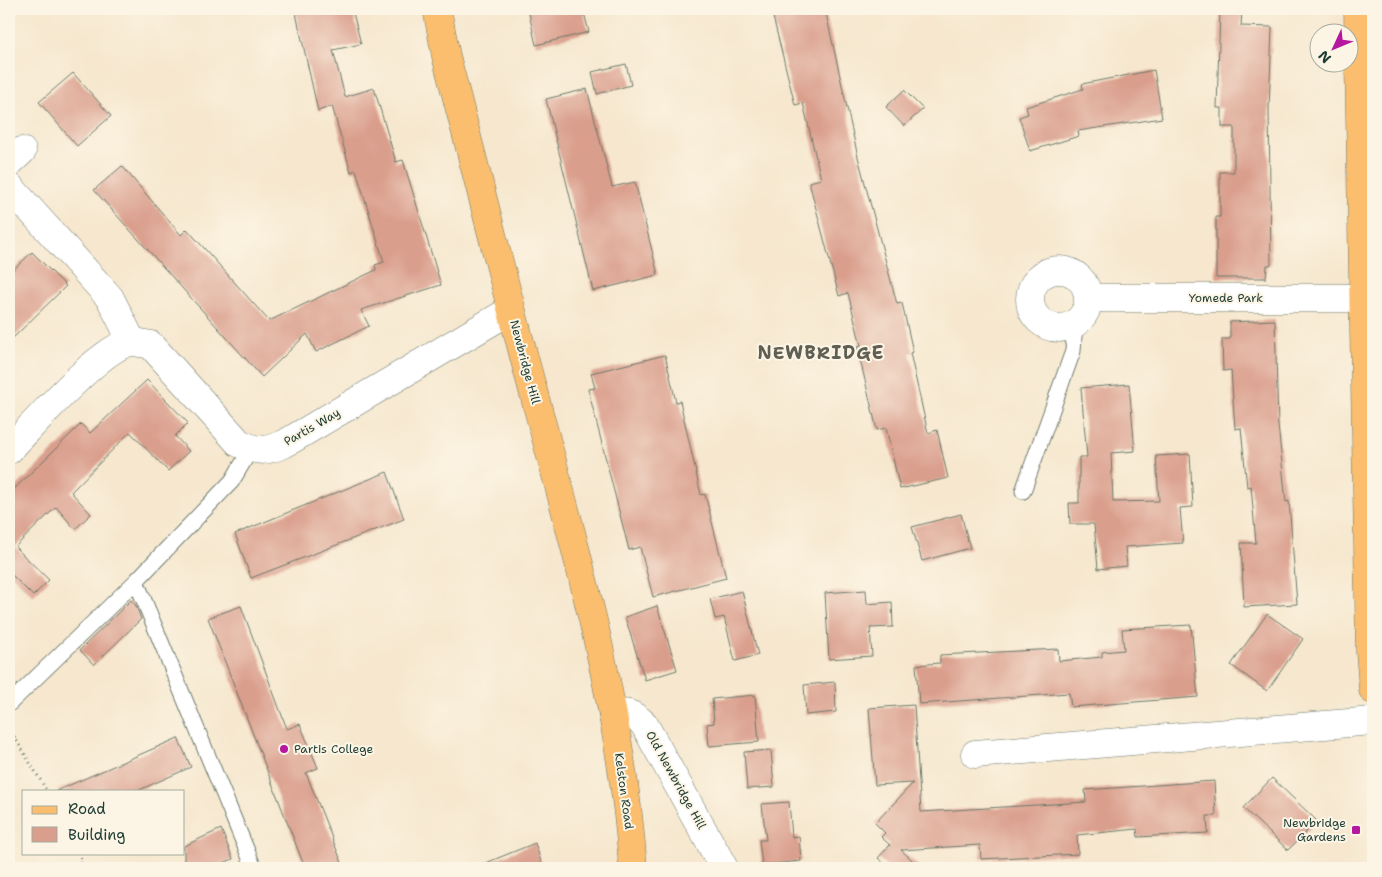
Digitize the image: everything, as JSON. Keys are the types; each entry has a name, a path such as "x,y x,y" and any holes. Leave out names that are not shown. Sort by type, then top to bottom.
{"main road":[{"name":"Newbridge Hill","path":"437,9 446,56 511,310 585,583 613,715"},
{"path":"1358,9 1363,298 1370,436 1373,690"},
{"name":"Kelston Road","path":"613,715 630,827 633,868"}],"street":[{"path":"9,186 110,298 132,342"},
{"path":"1061,270 1071,273 1081,281 1088,298 1086,308 1075,323 1066,327 1055,328 1045,325 1037,318 1032,309 1030,299 1033,286 1046,273 1061,270"},
{"name":"Yomede Park","path":"1088,298 1363,298"},
{"name":"Partis Way","path":"251,449 267,451 284,444 511,310"},
{"path":"9,450 91,367 114,349 132,342 151,346 166,360 239,444 251,449"},
{"name":"Old Newbridge Hill","path":"613,715 625,712 634,714 644,724 724,868"},
{"path":"975,754 1373,722"}],"lane":[{"path":"1023,491 1073,351 1075,323"},
{"path":"9,704 136,581 232,481 251,449"},
{"path":"136,581 254,868"}],"path":[{"path":"9,728 45,790"},
{"path":"80,868 82,854"}],"building":[{"path":"295,9 352,9 361,44 333,50 345,97 374,88 396,162 403,160 441,285 361,310 369,326 316,352 307,334 262,377 94,190 122,166 181,235 187,229 269,321 376,270 375,265 384,262 356,170 351,172 332,106 318,111"},
{"path":"528,9 583,9 589,32 536,45"},
{"path":"771,9 825,9 858,157 897,304 902,303 913,352 910,353 928,433 937,430 948,478 900,489 886,428 877,430 857,347 861,346 848,293 839,296 809,182 821,179 803,103 795,105"},
{"path":"1220,9 1242,10 1241,26 1272,27 1269,110 1271,265 1267,265 1266,278 1216,278 1216,217 1220,217 1220,172 1234,172 1234,127 1222,127 1222,108 1217,108"},
{"path":"626,64 631,85 597,94 592,72"},
{"path":"1154,70 1162,118 1078,131 1079,136 1030,151 1019,117 1028,114 1026,107 1083,89 1082,84"},
{"path":"73,73 111,116 77,146 39,102"},
{"path":"587,89 612,187 635,182 658,275 593,291 546,99"},
{"path":"904,90 923,109 904,126 886,107"},
{"path":"32,252 66,286 9,342 9,274"},
{"path":"1275,320 1278,425 1286,502 1289,501 1297,604 1244,607 1241,543 1256,543 1251,486 1247,487 1241,428 1235,429 1231,370 1223,371 1222,339 1230,339 1230,322"},
{"path":"665,355 676,402 680,401 701,495 705,494 726,578 653,597 640,547 629,550 588,389 595,388 591,373"},
{"path":"147,380 188,423 175,436 189,451 168,471 130,432 71,492 91,514 75,529 56,507 15,547 49,580 33,596 9,572 9,494 81,424 90,433"},
{"path":"1129,384 1135,451 1111,453 1113,502 1159,501 1156,456 1190,454 1193,507 1180,508 1183,543 1125,547 1127,566 1098,569 1094,524 1070,524 1069,503 1079,503 1079,457 1087,457 1081,388"},
{"path":"387,472 404,519 251,578 235,534"},
{"path":"961,514 970,548 922,561 912,527"},
{"path":"866,590 867,604 892,602 893,627 870,628 872,656 829,659 825,593"},
{"path":"742,591 758,655 735,661 724,617 715,619 710,599"},
{"path":"131,600 136,606 141,619 94,665 80,650"},
{"name":"Partis College","path":"241,606 287,729 300,724 318,768 306,773 344,868 305,868 208,618"},
{"path":"657,606 677,670 645,680 625,617"},
{"path":"1267,614 1303,639 1267,691 1231,665"},
{"path":"1191,625 1198,697 1071,707 1069,693 919,704 916,665 940,663 940,655 1058,649 1059,661 1102,657 1102,652 1124,650 1122,629"},
{"path":"835,682 836,712 806,715 804,685"},
{"path":"755,695 759,742 709,746 707,724 714,723 712,699"},
{"path":"914,705 921,812 1086,802 1085,790 1214,781 1216,816 1207,816 1208,833 1138,837 1137,829 1077,835 1078,854 981,859 980,845 901,850 921,868 889,868 878,858 890,845 881,837 885,833 875,823 913,783 875,785 869,708"},
{"path":"178,738 191,767 139,790 58,790"},
{"path":"771,750 774,787 747,789 744,752"},
{"path":"1272,778 1317,821 1288,850 1243,808"},
{"path":"789,802 792,837 799,836 801,861 762,865 759,840 766,840 762,804"},
{"path":"221,829 233,859 211,868 184,868 185,846"},
{"path":"535,843 543,868 476,868 476,867"}],"place":[{"name":"Partis College","path":"284,749"},
{"name":"Newbridge Gardens","path":"1356,830"}],"district":[{"name":"NEWBRIDGE","path":"821,353"}]}
